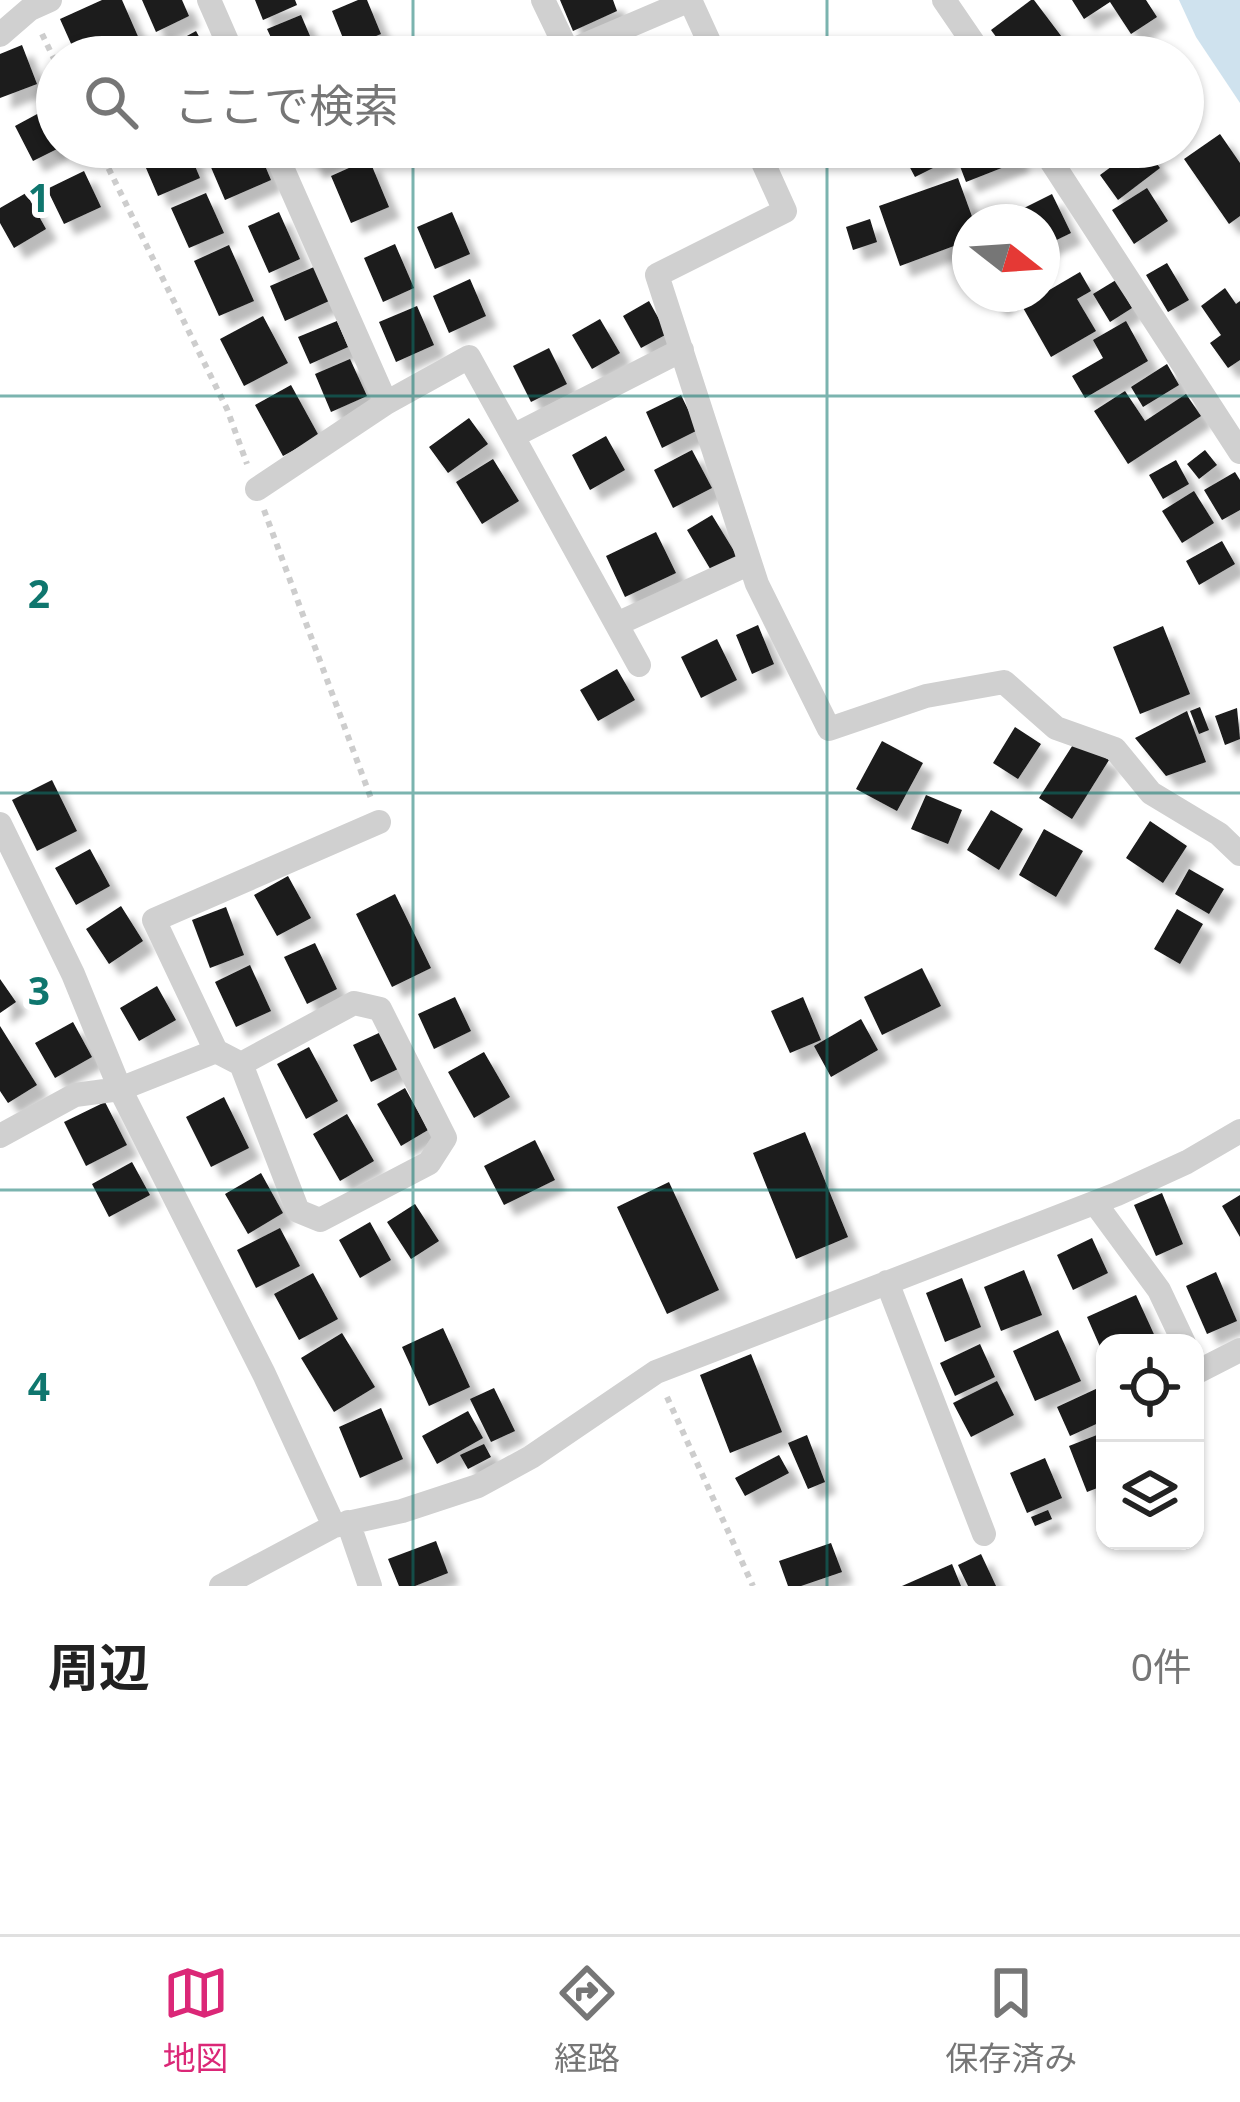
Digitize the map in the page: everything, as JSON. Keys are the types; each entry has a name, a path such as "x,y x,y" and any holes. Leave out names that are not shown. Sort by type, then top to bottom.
{"street":[{"path":"209,0 225,36"},
{"path":"544,0 561,36"},
{"path":"606,36 690,0 706,36"},
{"path":"944,0 969,36"},
{"path":"0,35 40,5"},
{"path":"282,168 386,403"},
{"path":"766,168 785,211 657,274 750,563 829,729 926,696 1004,682 1056,728 1115,749 1151,793 1219,834 1240,854"},
{"path":"1056,168 1240,452"},
{"path":"515,435 682,350"},
{"path":"256,488 386,403 469,357 639,665"},
{"path":"617,623 750,563"},
{"path":"242,1064 354,1003 380,1009 445,1138 429,1163 320,1220 298,1211 242,1064 216,1051 154,920 379,822"},
{"path":"0,824 73,974 119,1089 370,1586"},
{"path":"0,1136 75,1095 119,1089 216,1051"},
{"path":"221,1586 341,1524 402,1511 478,1486 531,1457 656,1372 1095,1203 1187,1162 1240,1131"},
{"path":"1095,1203 1159,1290 1180,1334"},
{"path":"886,1282 984,1534"},
{"path":"1204,1368 1240,1350"}],"path":[{"path":"40,5 49,36"},
{"path":"656,1372 753,1586"}],"water":[{"path":"1179,0 1240,0 1240,103 1204,49 1204,36 1196,36"}],"building":[{"path":"102,0 122,0 138,36 68,36 60,19"},
{"path":"142,0 182,0 189,16 156,32"},
{"path":"255,0 295,0 297,5 263,20"},
{"path":"367,0 381,34 342,36 332,11"},
{"path":"560,0 613,0 617,11 573,31"},
{"path":"1034,0 1061,36 995,36 991,30"},
{"path":"1072,0 1146,0 1157,17 1131,34 1110,2 1084,19"},
{"path":"301,15 310,36 270,36 267,29"},
{"path":"22,45 36,84 0,98 0,54"},
{"path":"36,115 36,160 33,161 15,126"},
{"path":"1220,134 1240,163 1240,216 1229,224 1190,168 1204,168 1204,145"},
{"path":"146,168 196,168 200,178 158,196"},
{"path":"211,168 266,168 271,180 225,200"},
{"path":"349,168 373,168 389,207 351,223 331,176"},
{"path":"910,168 933,168 915,177"},
{"path":"961,168 1001,168 966,182"},
{"path":"1110,168 1160,168 1118,200 1100,175"},
{"path":"84,171 101,207 64,224 47,189"},
{"path":"958,178 967,204 952,204 952,247 900,266 879,206"},
{"path":"1147,188 1168,221 1134,244 1112,210"},
{"path":"26,193 46,229 14,248 0,223 0,208"},
{"path":"206,193 224,233 189,248 171,208"},
{"path":"1052,194 1057,204 1032,204"},
{"path":"1060,210 1071,233 1060,238"},
{"path":"279,212 300,259 269,273 248,226"},
{"path":"452,212 470,254 435,269 417,227"},
{"path":"870,219 877,242 853,250 846,227"},
{"path":"395,244 414,288 383,302 364,258"},
{"path":"229,245 254,301 219,316 194,261"},
{"path":"1167,263 1189,300 1168,312 1146,275"},
{"path":"314,267 329,301 285,321 270,286"},
{"path":"1080,272 1091,291 1077,299 1096,331 1051,357 1025,312 1060,312 1060,284"},
{"path":"470,279 486,316 449,333 433,296"},
{"path":"1116,280 1132,308 1110,322 1093,294"},
{"path":"1225,288 1236,304 1240,301 1240,360 1228,368 1210,343 1221,335 1201,306"},
{"path":"649,301 667,334 641,348 623,316"},
{"path":"417,306 434,345 396,362 379,322"},
{"path":"263,316 288,363 244,386 220,339"},
{"path":"600,319 620,353 592,369 572,335"},
{"path":"337,321 348,347 310,364 298,337"},
{"path":"1126,321 1148,361 1085,398 1072,376 1103,358 1093,340"},
{"path":"549,348 567,384 531,402 513,366"},
{"path":"350,359 367,396 331,412 315,374"},
{"path":"1167,364 1179,385 1143,407 1131,387"},
{"path":"291,385 319,436 283,456 255,405"},
{"path":"1125,391 1145,421 1186,394 1201,416 1128,464 1094,411"},
{"path":"681,395 698,430 662,448 646,412"},
{"path":"469,418 488,444 448,473 429,447"},
{"path":"606,436 625,470 590,490 572,455"},
{"path":"692,450 712,488 673,508 654,470"},
{"path":"1205,450 1217,465 1199,479 1187,464"},
{"path":"493,459 519,501 482,524 456,482"},
{"path":"1176,460 1189,484 1163,499 1149,475"},
{"path":"1235,472 1240,480 1240,510 1222,520 1204,490"},
{"path":"1194,491 1214,523 1182,543 1162,511"},
{"path":"712,515 737,556 712,572 687,530"},
{"path":"656,532 676,573 625,597 606,556"},
{"path":"1222,541 1235,564 1199,585 1186,561"},
{"path":"758,625 774,664 752,674 736,635"},
{"path":"1163,626 1190,694 1140,714 1113,647"},
{"path":"717,639 737,680 701,698 681,657"},
{"path":"617,669 635,700 598,721 580,690"},
{"path":"1200,707 1209,730 1199,734 1190,711"},
{"path":"1237,708 1240,739 1225,745 1215,716"},
{"path":"1187,711 1206,762 1166,776 1135,738"},
{"path":"1015,727 1041,744 1018,779 993,763"},
{"path":"1076,740 1109,760 1072,819 1039,798"},
{"path":"882,741 923,763 897,811 856,789"},
{"path":"52,780 77,831 37,851 12,800"},
{"path":"926,795 962,810 948,844 911,829"},
{"path":"991,810 1023,829 999,870 967,850"},
{"path":"1150,821 1187,846 1163,883 1126,858"},
{"path":"1044,829 1083,851 1056,897 1019,875"},
{"path":"90,849 110,886 76,905 55,868"},
{"path":"1189,869 1224,889 1209,914 1175,894"},
{"path":"288,876 311,918 277,936 254,895"},
{"path":"395,894 431,968 392,987 356,914"},
{"path":"121,906 143,941 109,964 86,929"},
{"path":"226,907 244,955 210,968 192,920"},
{"path":"1177,909 1203,924 1180,964 1154,949"},
{"path":"315,943 337,989 307,1004 284,957"},
{"path":"250,965 271,1011 236,1027 215,982"},
{"path":"922,968 941,1006 882,1035 864,997"},
{"path":"0,979 16,1002 0,1013"},
{"path":"157,986 176,1020 139,1041 120,1008"},
{"path":"455,997 471,1031 434,1049 418,1014"},
{"path":"803,997 821,1040 790,1053 771,1011"},
{"path":"861,1019 878,1050 831,1077 814,1046"},
{"path":"73,1022 92,1057 55,1078 35,1043"},
{"path":"0,1026 37,1085 8,1103 0,1091"},
{"path":"381,1032 398,1069 371,1082 353,1045"},
{"path":"309,1047 338,1101 306,1119 277,1064"},
{"path":"484,1052 510,1097 474,1118 448,1072"},
{"path":"405,1088 428,1130 401,1146 377,1104"},
{"path":"224,1097 249,1148 211,1167 186,1117"},
{"path":"105,1102 127,1145 86,1166 64,1122"},
{"path":"347,1114 374,1161 340,1181 313,1134"},
{"path":"805,1132 848,1237 796,1259 753,1153"},
{"path":"535,1140 555,1180 504,1205 484,1166"},
{"path":"132,1162 150,1195 109,1217 92,1184"},
{"path":"261,1173 283,1213 248,1234 225,1194"},
{"path":"669,1182 719,1290 667,1314 617,1207"},
{"path":"1162,1193 1183,1244 1156,1256 1134,1205"},
{"path":"1240,1195 1240,1237 1222,1206"},
{"path":"415,1204 439,1241 411,1259 387,1222"},
{"path":"370,1222 391,1260 360,1278 339,1240"},
{"path":"280,1228 300,1266 256,1288 237,1250"},
{"path":"1092,1238 1108,1273 1073,1290 1057,1255"},
{"path":"1024,1270 1042,1315 1001,1331 984,1287"},
{"path":"1216,1272 1237,1321 1207,1334 1186,1286"},
{"path":"313,1273 338,1319 299,1340 274,1294"},
{"path":"962,1278 981,1327 945,1342 926,1293"},
{"path":"1136,1295 1154,1334 1096,1338 1087,1317"},
{"path":"443,1328 470,1387 429,1406 402,1347"},
{"path":"1058,1330 1081,1381 1035,1401 1013,1351"},
{"path":"342,1333 375,1387 334,1412 301,1358"},
{"path":"980,1344 995,1377 955,1396 940,1363"},
{"path":"751,1354 782,1432 730,1453 700,1375"},
{"path":"997,1381 1014,1415 971,1437 953,1403"},
{"path":"494,1388 515,1431 491,1442 470,1399"},
{"path":"1096,1389 1096,1424 1070,1436 1057,1407"},
{"path":"381,1408 403,1459 360,1478 339,1427"},
{"path":"468,1411 483,1438 437,1464 422,1436"},
{"path":"807,1435 825,1482 808,1489 788,1443"},
{"path":"1096,1435 1096,1488 1087,1492 1069,1446"},
{"path":"484,1444 491,1457 468,1469 460,1455"},
{"path":"779,1455 789,1473 745,1496 735,1478"},
{"path":"1045,1458 1062,1498 1027,1513 1010,1473"},
{"path":"1048,1510 1052,1519 1035,1526 1031,1517"},
{"path":"436,1541 448,1573 415,1586 399,1586 388,1559"},
{"path":"831,1543 842,1572 788,1586 779,1561"},
{"path":"981,1554 996,1586 968,1586 958,1565"},
{"path":"952,1564 961,1586 902,1586"}]}
